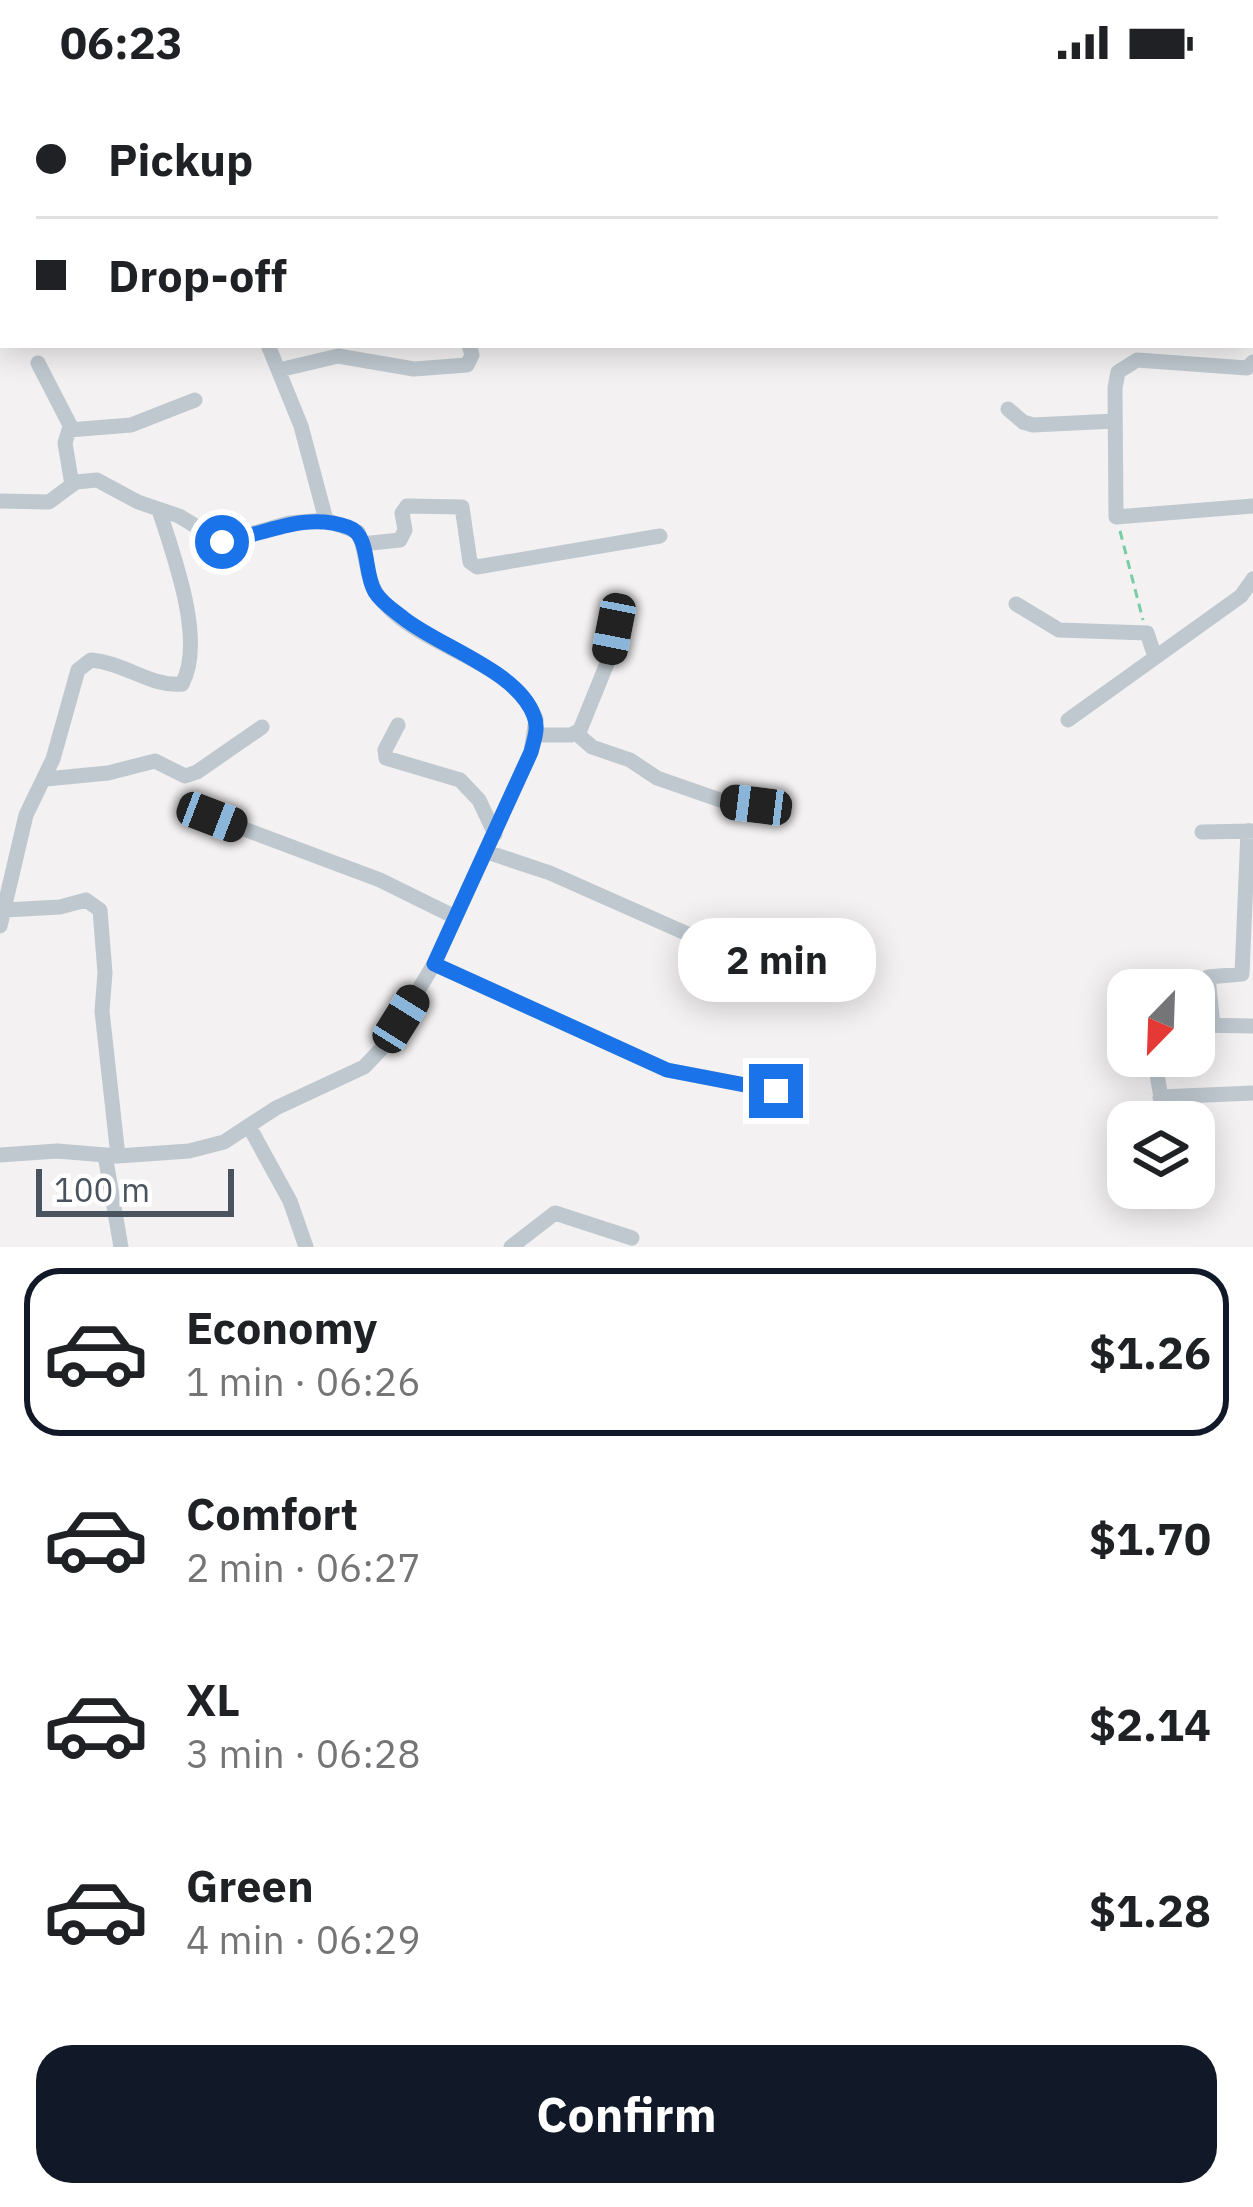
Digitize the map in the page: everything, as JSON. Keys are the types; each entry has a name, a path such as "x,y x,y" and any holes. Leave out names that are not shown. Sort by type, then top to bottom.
{"street":[{"path":"269,348 302,426 326,520"},
{"path":"279,370 338,356 377,365 446,368 466,365 472,356 470,348"},
{"path":"1253,362 1247,368 1129,363 1118,372 1115,422 1117,518 1253,506"},
{"path":"38,363 72,429"},
{"path":"72,429 131,424 195,400"},
{"path":"1008,409 1033,424 1115,422"},
{"path":"72,429 64,443 72,485"},
{"path":"0,501 49,502 72,485 98,480 179,516 222,542 289,524 326,520 353,528 375,592 411,625 509,685 532,710 536,735 434,964 386,1044 364,1067 276,1108 224,1142 189,1151 0,1155"},
{"path":"362,544 400,540 407,506 462,507 470,562 477,567 660,536"},
{"path":"122,1247 102,1011 105,973 100,910 86,900 3,918 26,815 46,779 78,670 91,660 117,663 164,686 182,684 190,670 186,606 159,510"},
{"path":"1068,720 1241,596 1253,579"},
{"path":"1016,604 1059,631 1147,633 1155,658"},
{"path":"576,734 595,699 618,611"},
{"path":"398,725 386,750 388,760 460,781 479,800 495,834"},
{"path":"46,779 126,770 155,760 185,776 262,727"},
{"path":"536,735 576,734 592,747 630,760 657,778 723,801 756,805"},
{"path":"190,814 212,817 359,871 453,916"},
{"path":"1202,832 1250,831 1242,974 1215,976"},
{"path":"487,852 550,873 689,935"},
{"path":"434,964 667,1070 776,1091"},
{"path":"1215,1026 1253,1026"},
{"path":"1157,1077 1161,1101"},
{"path":"1160,1097 1253,1093"},
{"path":"250,1128 290,1202 306,1247"},
{"path":"511,1247 555,1213 632,1238"}],"path":[{"path":"1117,518 1147,633"}],"route":[{"path":"222,542 289,524 326,520 353,528 362,537 375,592 411,625 484,666 532,710 536,735 531,752 434,964 667,1070 776,1091"}]}
